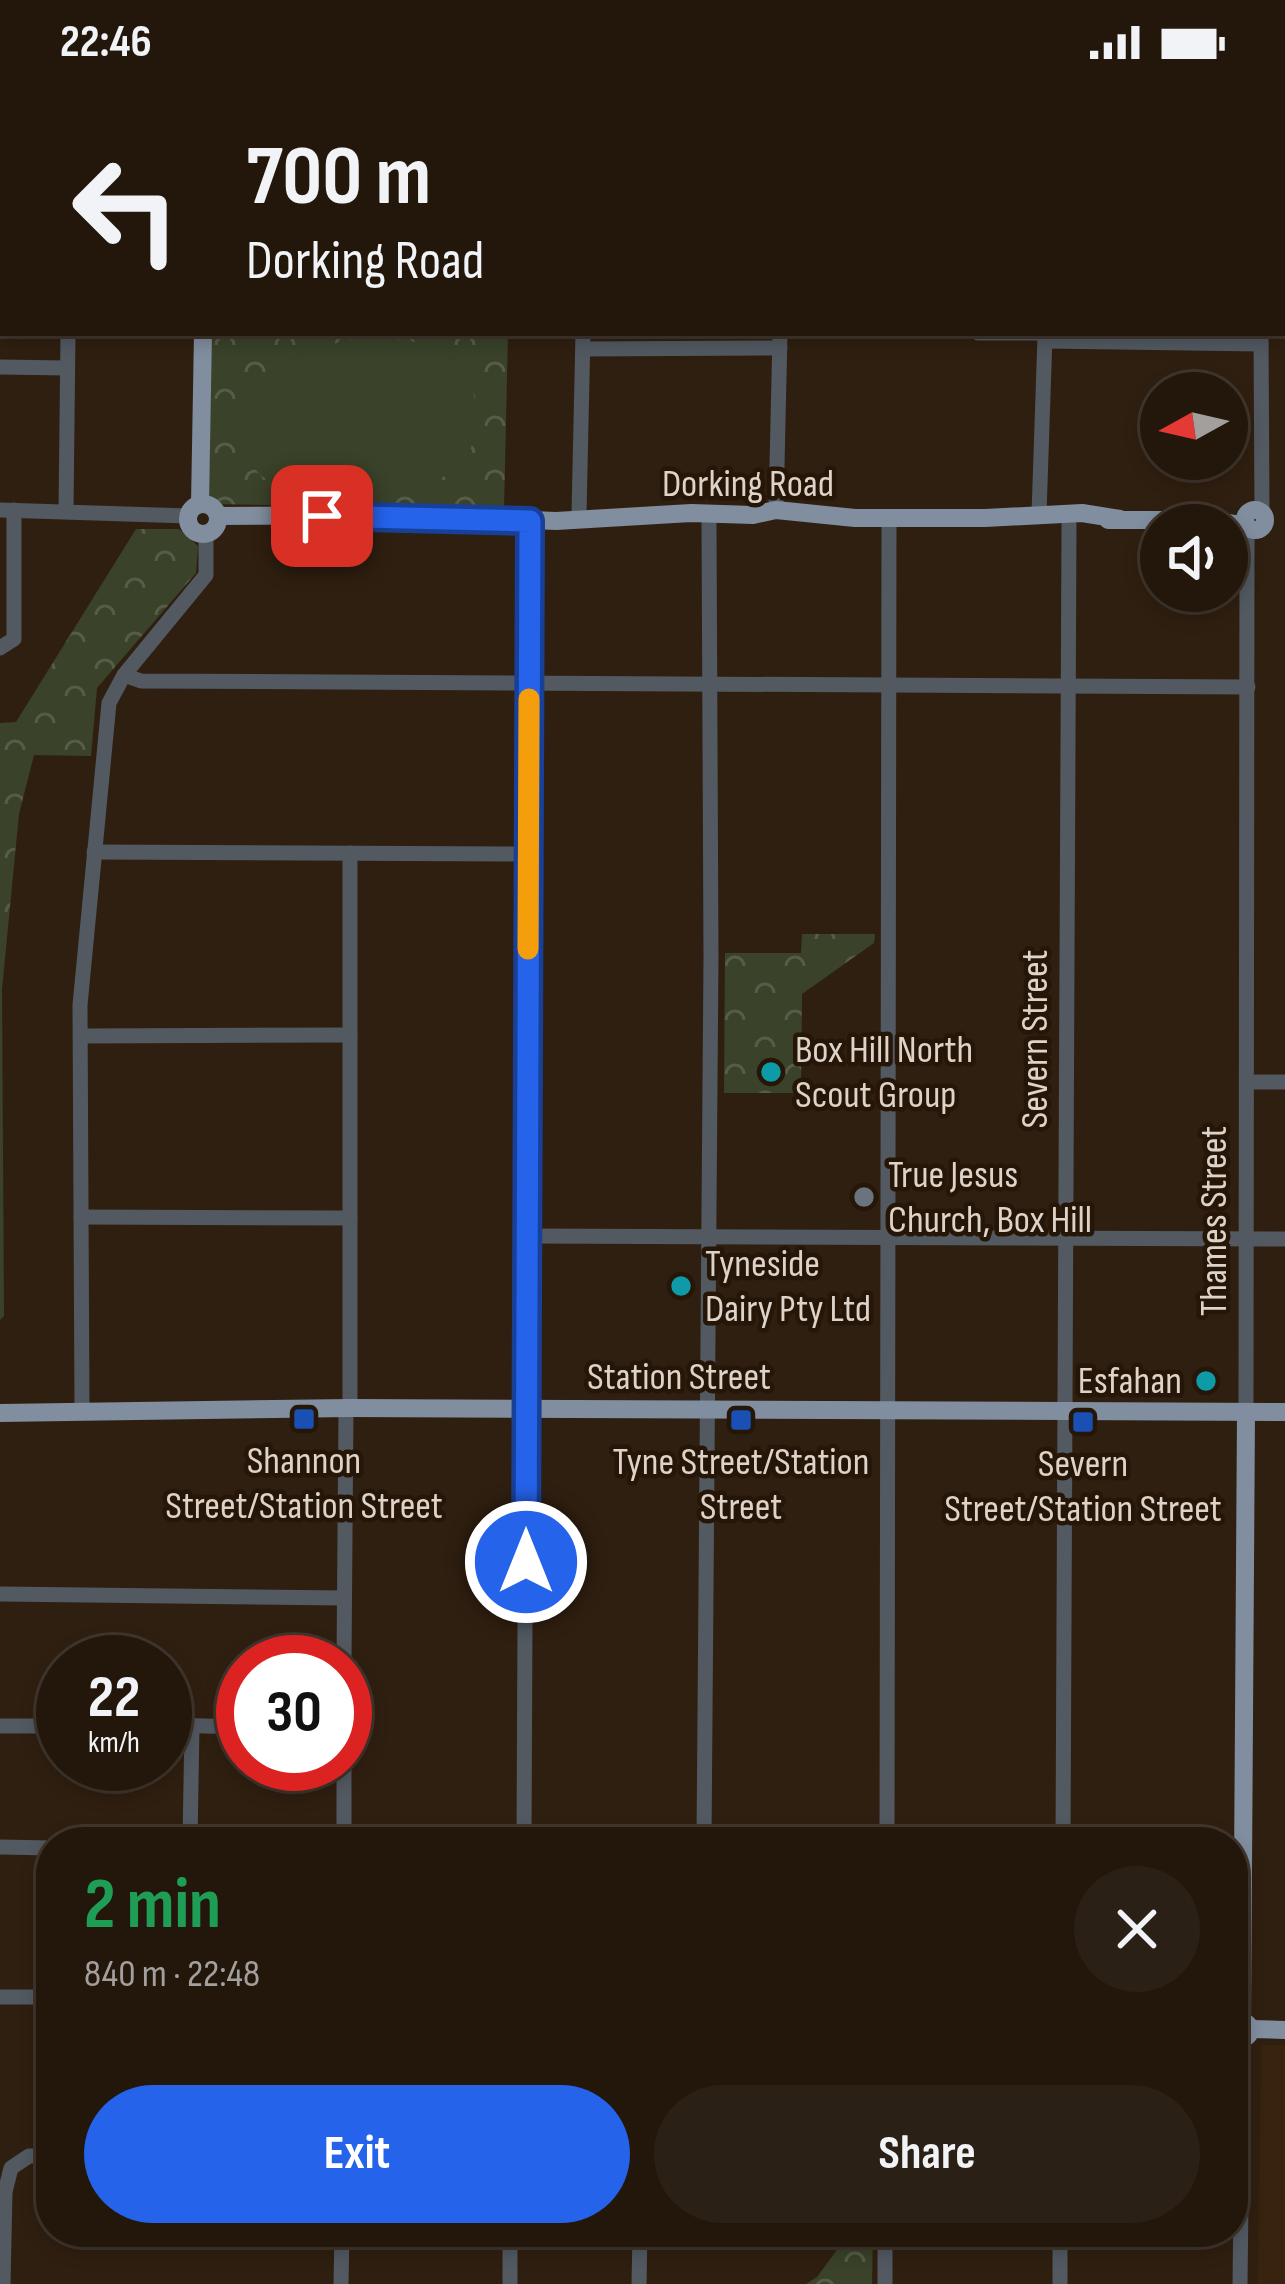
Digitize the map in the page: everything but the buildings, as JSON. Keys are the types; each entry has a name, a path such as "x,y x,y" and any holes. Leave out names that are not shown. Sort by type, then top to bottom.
{"main road":[{"path":"194,510 213,507 218,516 214,530 194,531 194,510 202,336"},
{"name":"Dorking Road","path":"218,516 640,517 753,514 776,509 855,518 1082,513 1120,519"},
{"name":"Dorking Road","path":"482,516 530,521 586,517"},
{"name":"Dorking Road","path":"640,517 710,523 775,519 805,524 855,518"},
{"name":"Dorking Road","path":"985,518 1069,524 1120,519 1285,521"},
{"name":"Station Street","path":"0,1413 348,1408 1285,1412"},
{"name":"Thames Street","path":"1243,1827 1246,1413"},
{"path":"1248,2030 1285,2030"}],"street":[{"path":"66,511 68,336"},
{"path":"1043,514 1043,336 1261,339"},
{"name":"Thames Street","path":"1246,1413 1248,687 1250,566 1260,474 1261,339"},
{"path":"586,517 583,341 780,341 776,509"},
{"path":"0,367 68,368"},
{"path":"0,648 14,639 7,510 194,510"},
{"path":"887,1827 889,518"},
{"path":"524,1827 530,521"},
{"path":"704,1827 710,523"},
{"name":"Severn Street","path":"1064,1827 1069,524"},
{"path":"82,1412 80,1036 110,703 124,675 206,575 206,534"},
{"path":"124,675 141,681 1248,687"},
{"path":"94,852 528,854"},
{"path":"344,1635 350,853"},
{"path":"80,1036 350,1035"},
{"path":"1247,1082 1285,1082"},
{"path":"81,1216 350,1218"},
{"path":"528,1236 1285,1239"},
{"path":"0,1594 344,1598"},
{"path":"192,1725 216,1725"},
{"path":"0,1726 36,1726"},
{"path":"190,1827 191,1791"},
{"path":"344,1791 344,1827"},
{"path":"0,1847 36,1848"},
{"path":"0,1997 36,1997"},
{"path":"3,2284 4,2192 11,2168 36,2156"},
{"path":"341,2284 342,2247"},
{"path":"510,2247 510,2284"},
{"path":"640,2247 640,2284"},
{"path":"885,2284 886,2247"},
{"path":"1060,2247 1060,2284"},
{"name":"Thames Street","path":"1240,2247 1240,2284"}],"shaded area":[{"path":"1261,2045 1285,2045 1285,2284 1258,2284"}],"green space":[{"path":"209,336 508,336 504,509 208,504"},
{"path":"369,336 440,350 463,371 478,414 464,460 426,485 369,495 311,493 266,479 251,462 244,440 244,416 251,395 264,379 302,355"},
{"path":"136,529 179,529 198,546 196,573 97,688 91,756 34,755 19,814 2,989 4,1316 0,1320 0,723 16,722"},
{"path":"802,934 875,934 874,943 802,994 801,1093 724,1093 725,953 801,953"},
{"path":"839,2247 873,2247 872,2284 806,2284"}],"slow traffic":[{"path":"528,949 529,699"}],"place":[{"name":"Box Hill North Scout Group","path":"771,1072"},
{"name":"True Jesus Church, Box Hill","path":"864,1197"},
{"name":"Tyneside Dairy Pty Ltd","path":"681,1286"},
{"name":"Esfahan","path":"1206,1381"},
{"name":"Shannon Street/Station Street","path":"304,1419"},
{"name":"Tyne Street/Station Street","path":"741,1420"},
{"name":"Severn Street/Station Street","path":"1083,1422"}],"route":[{"path":"322,516 530,521 526,1562"}]}
